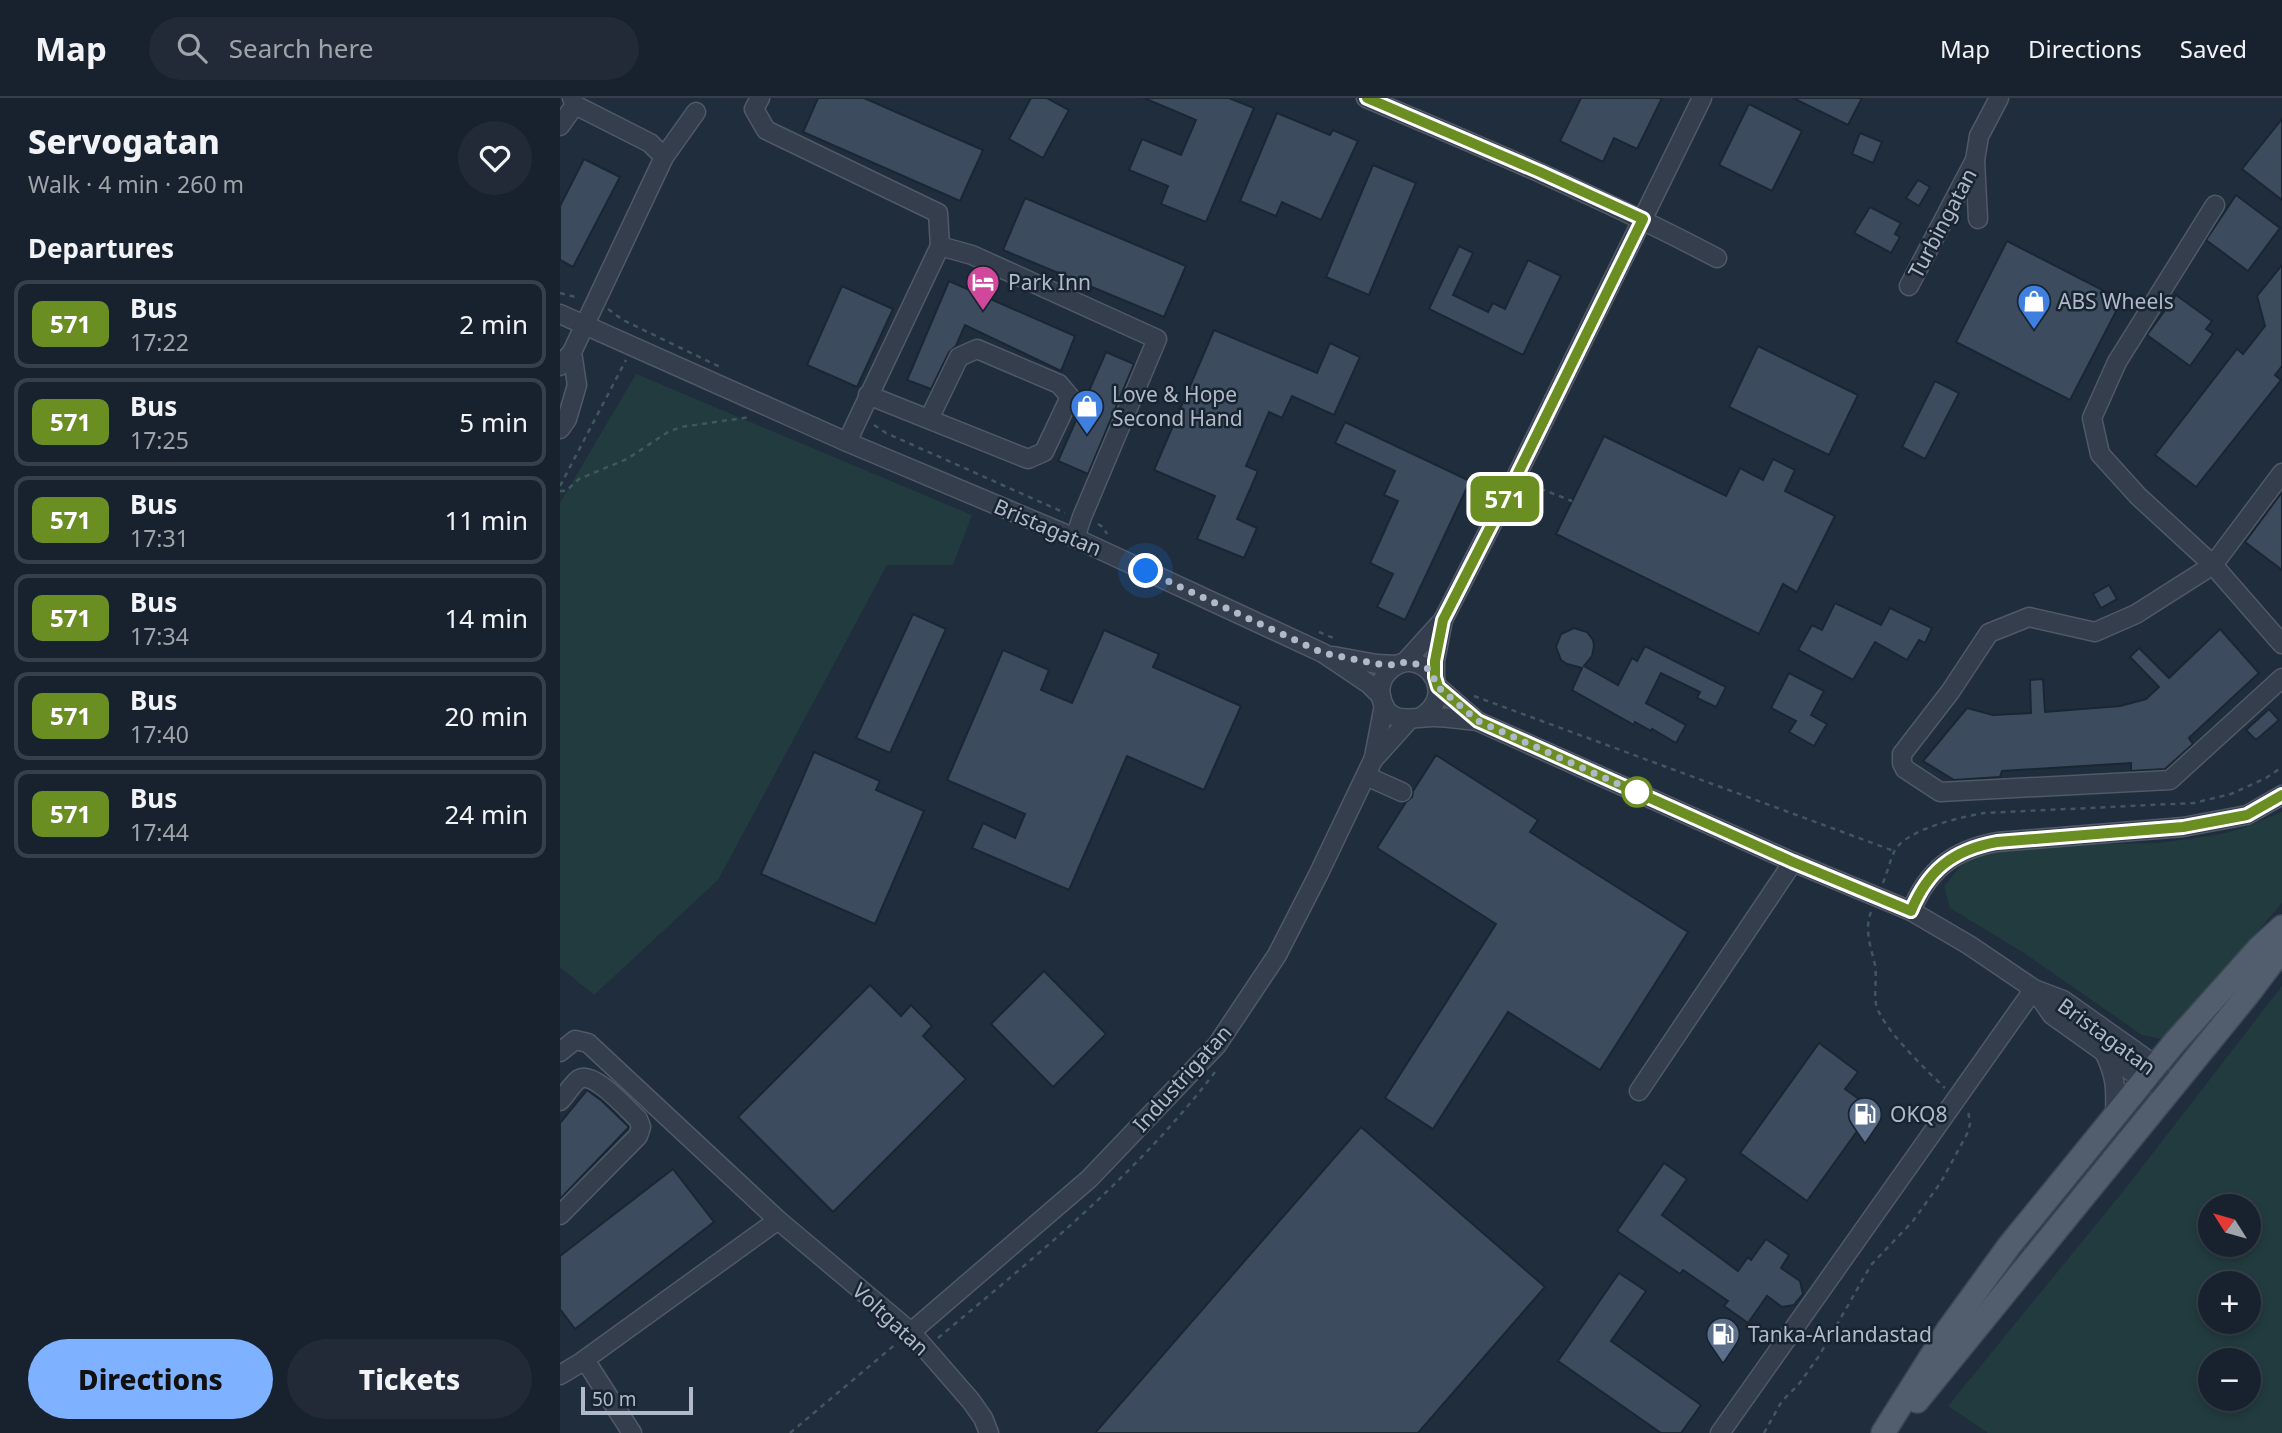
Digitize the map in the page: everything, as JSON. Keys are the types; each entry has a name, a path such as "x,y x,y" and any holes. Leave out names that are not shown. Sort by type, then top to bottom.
{"main road":[{"path":"1883,1433 1948,1330 2009,1246 2149,1073 2260,947 2282,927"},
{"path":"1890,1433 1967,1342 2282,949"}],"street":[{"path":"760,98 754,108 766,130 938,213 940,246 846,442"},
{"path":"1366,98 1540,172 1643,219 1717,258"},
{"path":"1414,719 1428,714 1438,697 1435,661 1443,620 1702,98"},
{"name":"Turbingatan","path":"1978,219 1975,160 1979,136 1999,98"},
{"path":"560,126 574,101 650,143 664,157"},
{"path":"560,366 572,352 664,157 696,112"},
{"name":"Turbingatan","path":"1909,286 1975,160"},
{"path":"2215,205 2117,362 2092,418 2100,454 2138,496 2213,565 2282,644"},
{"path":"940,246 972,255 1157,339 1075,538"},
{"name":"Bristagatan","path":"560,314 846,442 1075,538 1323,653 1369,684 1391,713 1399,718 1435,717 1478,721"},
{"path":"868,395 1028,459 1044,452 1070,397 1059,384 977,349 959,357 929,419"},
{"path":"560,429 567,419 578,385 572,352"},
{"path":"2282,473 2213,565 2136,614 2095,632 2029,617 1989,633 1950,692 1902,754 1902,763 1905,769 1940,793 2170,780 2282,678"},
{"path":"1382,701 1381,686 1384,677 1401,664 1443,620"},
{"name":"Bristagatan","path":"1323,653 1377,664 1422,665 1436,682 1478,721 1793,862 1911,911 1969,945 2034,989 2063,1000 2169,1090"},
{"name":"Industrigatan","path":"911,1332 1089,1179 1217,1045 1277,955 1319,873 1369,768 1382,701"},
{"name":"Industrigatan","path":"1369,768 1414,719"},
{"path":"1369,768 1402,792"},
{"path":"1911,911 1920,890 1937,869 1960,853 1977,846 1997,842 2183,827 2247,815 2282,795"},
{"path":"1639,1091 1793,862"},
{"path":"1720,1433 2034,989"},
{"name":"Bristagatan","path":"2034,989 2052,1015 2104,1052 2149,1073"},
{"name":"Voltgatan","path":"560,1052 575,1040 588,1043 778,1220 911,1332 971,1401 983,1418 989,1433"},
{"path":"2104,1052 2113,1070 2116,1087 2115,1115"},
{"path":"560,1101 579,1079 587,1077 596,1080 638,1119 641,1127 638,1136 560,1215"},
{"path":"560,1375 585,1360 778,1220"},
{"path":"585,1360 632,1433"}],"path":[{"path":"560,293 583,298 613,311 623,320 715,363 726,371"},
{"path":"626,360 560,488 566,491 579,479 627,459 667,432 681,426 754,416"},
{"path":"858,416 886,433 1063,512 1082,517 1102,527 1109,537"},
{"path":"1515,479 1572,501"},
{"path":"1315,630 1341,641"},
{"path":"1473,695 1894,852"},
{"path":"1764,1433 1782,1401 1799,1384 1819,1356 1871,1265 1913,1221 1951,1165 1970,1124 1967,1109 1924,1069 1881,1016 1876,1003 1877,983 1867,924 1894,852 1908,838 1964,816 2194,803 2231,794 2266,778 2282,766"},
{"path":"790,1433 911,1332"}],"green space":[{"path":"636,374 972,515 953,565 887,565 718,880 594,995 560,967 560,503"},
{"path":"2282,812 2282,903 2196,1003 2161,1039 2142,1035 2024,953 1950,908 1944,886 1965,861 2006,845 2159,843 2222,834"},
{"path":"2282,986 2282,1433 1988,1433 1948,1406 2125,1189"}],"building":[{"path":"818,98 864,98 983,150 960,201 803,132"},
{"path":"1031,98 1047,98 1069,110 1043,158 1009,139"},
{"path":"1144,98 1229,98 1254,108 1206,222 1161,204 1168,186 1129,170 1142,139 1181,155 1196,120"},
{"path":"1581,98 1662,98 1637,149 1614,138 1603,162 1560,141"},
{"path":"1793,98 1862,98 1848,125"},
{"path":"1749,104 1802,131 1772,191 1719,165"},
{"path":"1277,113 1330,135 1333,130 1358,141 1321,220 1282,202 1276,216 1240,201"},
{"path":"2282,119 2282,200 2242,169"},
{"path":"1860,133 1882,142 1873,163 1852,154"},
{"path":"584,159 620,177 573,267 560,260 560,206"},
{"path":"1373,165 1416,183 1369,295 1326,277"},
{"path":"1918,180 1930,187 1919,206 1906,198"},
{"path":"2236,195 2280,228 2248,271 2206,240"},
{"path":"1025,198 1186,266 1164,317 1003,250"},
{"path":"1870,207 1901,223 1895,234 1900,237 1891,253 1854,233"},
{"name":"ABS Wheels","path":"2007,241 2122,300 2070,400 1956,342"},
{"path":"1459,246 1473,253 1453,295 1488,312 1493,303 1505,309 1528,260 1561,276 1523,355 1429,309"},
{"path":"2282,265 2282,366 2275,375 2281,380 2196,487 2155,455 2237,349 2243,354 2265,326 2257,296"},
{"path":"949,281 1075,336 1061,371 965,325 931,389 907,380"},
{"path":"842,286 893,309 857,387 807,365"},
{"path":"2176,295 2212,321 2206,329 2213,334 2190,366 2147,335"},
{"path":"1214,330 1317,373 1330,343 1360,357 1334,415 1292,396 1282,418 1269,412 1246,466 1258,471 1237,519 1257,528 1244,558 1197,539 1215,496 1154,470"},
{"path":"1758,346 1858,395 1829,455 1729,407"},
{"path":"1106,352 1134,364 1088,474 1058,461"},
{"path":"1935,381 1959,393 1925,459 1902,447"},
{"path":"1345,422 1470,481 1405,620 1377,607 1393,574 1370,563 1398,501 1384,495 1395,471 1335,443"},
{"path":"1604,436 1726,496 1740,468 1763,480 1773,459 1795,470 1785,491 1835,516 1797,592 1783,584 1759,634 1556,534"},
{"path":"2282,492 2282,570 2245,542"},
{"path":"2109,585 2117,599 2101,608 2093,594"},
{"path":"1835,603 1881,625 1890,608 1932,628 1925,643 1919,640 1907,660 1875,642 1853,680 1798,650 1812,625 1822,630"},
{"path":"913,614 946,629 890,753 856,738"},
{"path":"1574,628 1587,632 1593,640 1592,656 1584,666 1618,685 1632,658 1637,661 1645,646 1726,687 1716,707 1697,698 1700,692 1661,673 1646,703 1686,725 1676,743 1652,729 1651,731 1635,722 1634,725 1572,690 1582,668 1561,660 1556,647 1561,634"},
{"path":"2220,629 2259,673 2189,738 2193,744 2165,769 2131,771 2131,763 2002,771 2000,777 1954,780 1923,761 1967,708 1993,715 2031,713 2030,680 2043,679 2045,712 2120,706 2146,699 2159,687 2130,657 2139,648 2169,678"},
{"path":"1104,630 1159,654 1153,667 1241,706 1204,790 1127,756 1069,890 972,848 983,823 1015,838 1025,814 947,780 1003,650 1049,670 1041,690 1072,703"},
{"path":"1789,673 1824,691 1811,715 1827,724 1814,746 1789,732 1796,721 1771,708"},
{"path":"2269,709 2279,720 2256,740 2246,730"},
{"path":"814,752 880,781 876,790 924,811 875,924 761,874"},
{"path":"1436,755 1538,820 1530,832 1688,932 1600,1070 1508,1012 1433,1129 1385,1098 1496,924 1377,848 1406,802 1412,797 1413,791"},
{"path":"1044,971 1106,1034 1053,1087 991,1024"},
{"path":"870,985 901,1016 911,1005 932,1026 923,1036 966,1079 833,1212 738,1117"},
{"path":"1819,1043 1858,1072 1845,1089 1873,1109 1807,1201 1740,1153"},
{"path":"587,1090 629,1127 560,1199 560,1123"},
{"path":"1361,1127 1545,1287 1418,1433 1095,1433"},
{"path":"1664,1163 1687,1179 1662,1215 1738,1271 1748,1257 1751,1260 1766,1239 1789,1255 1781,1268 1800,1281 1803,1294 1794,1305 1782,1307 1767,1296 1748,1323 1724,1306 1728,1301 1683,1270 1680,1274 1617,1231"},
{"path":"673,1169 714,1222 575,1329 560,1309 560,1256"},
{"path":"1619,1273 1646,1291 1611,1341 1701,1405 1681,1433 1661,1433 1558,1361"}],"bus line":[{"name":"571","path":"1367,98 1643,219 1443,620 1435,661 1438,687 1478,721 1793,862 1911,911 1920,890 1937,869 1960,853 1977,846 1997,842 2183,827 2247,815 2282,795"}],"place":[{"name":"Park Inn","path":"983,312"},
{"name":"ABS Wheels","path":"2034,331"},
{"name":"Love & Hope Second Hand","path":"1087,436"},
{"name":"OKQ8","path":"1865,1144"},
{"name":"Tanka-Arlandastad","path":"1723,1364"}],"route":[{"path":"1146,571 1323,653 1377,664 1397,665 1405,662 1422,665 1430,670 1438,687 1478,721 1647,797 1637,792"}]}
